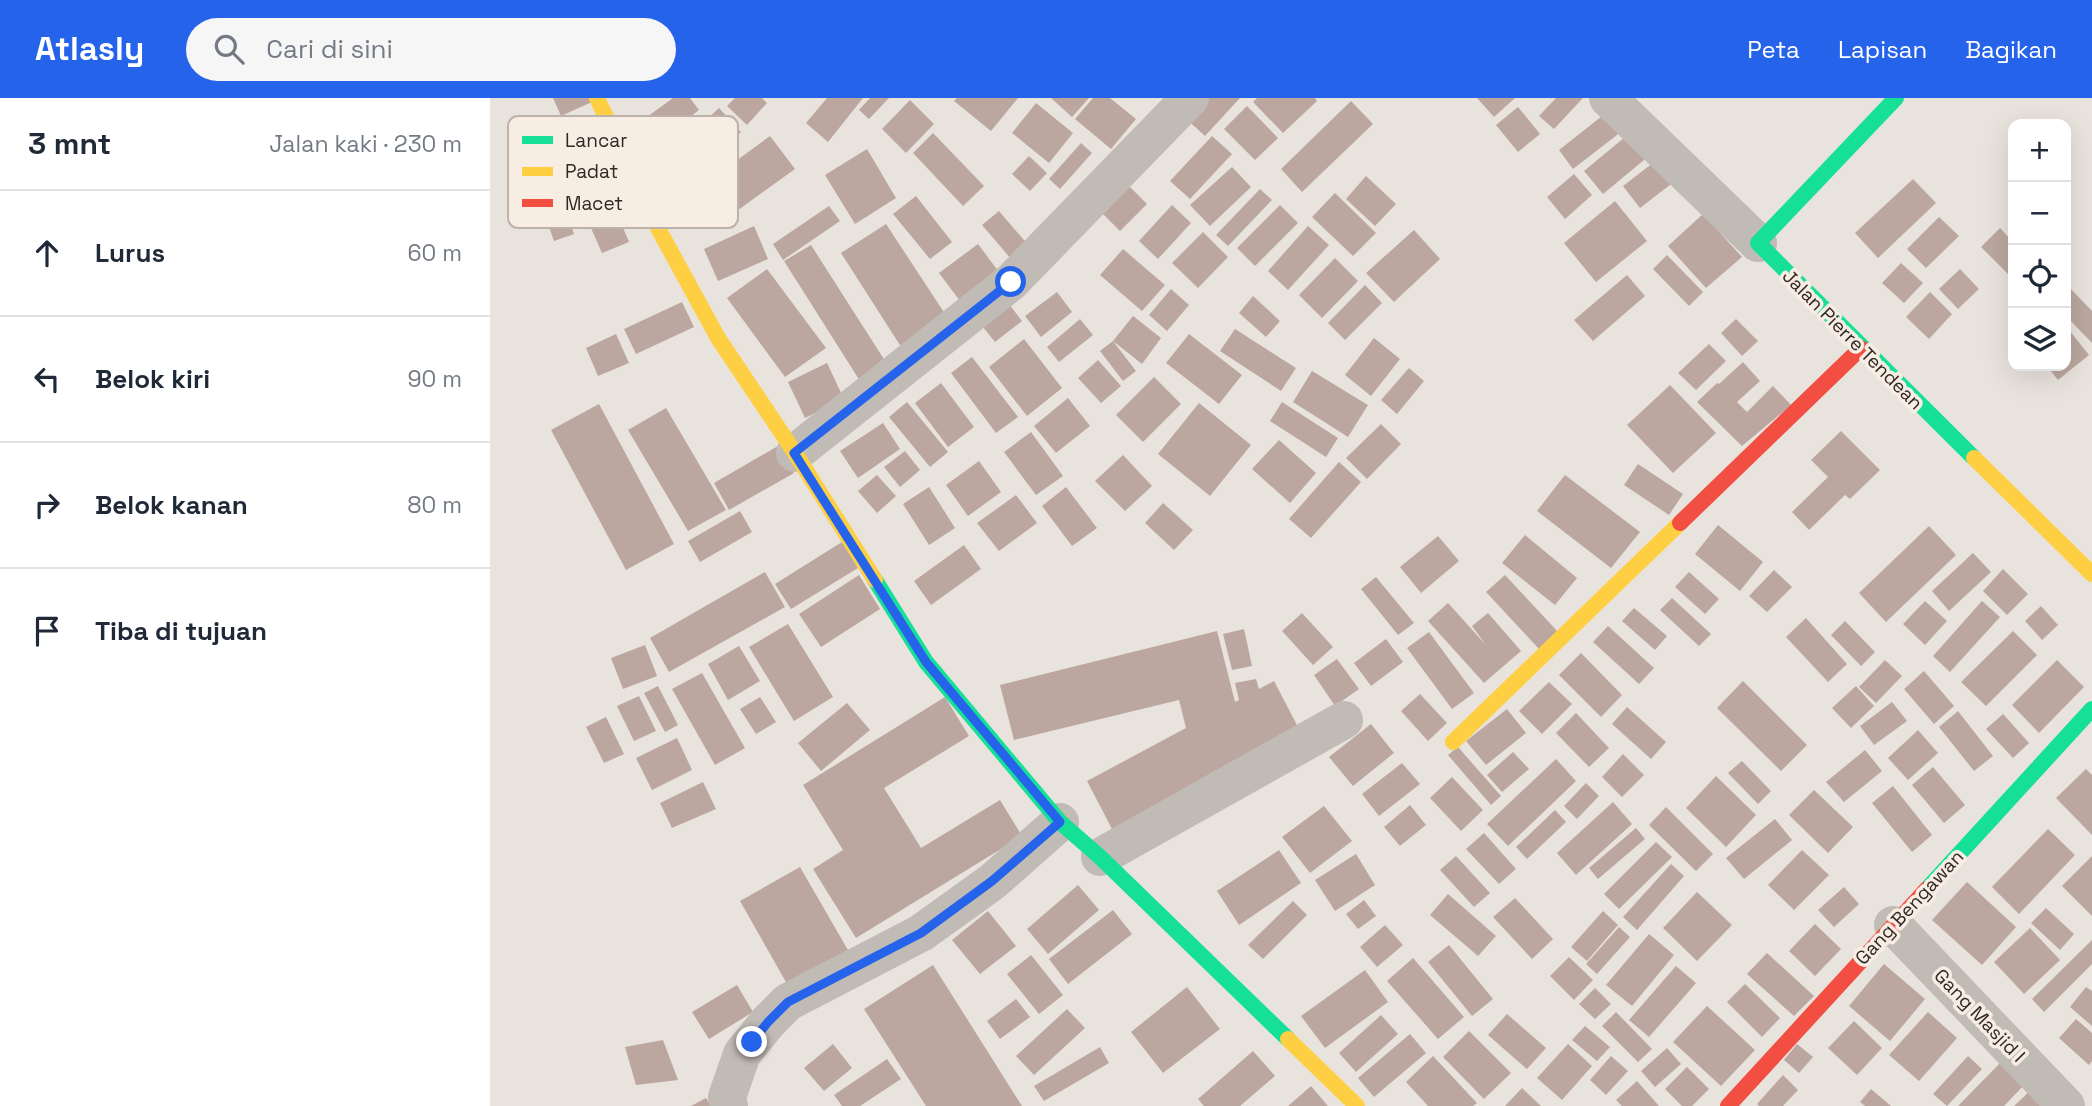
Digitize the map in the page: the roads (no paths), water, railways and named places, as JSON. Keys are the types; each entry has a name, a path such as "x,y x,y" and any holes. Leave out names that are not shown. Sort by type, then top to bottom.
{"street":[{"path":"597,98 605,116"},
{"path":"794,453 1011,282 1190,98"},
{"path":"1608,98 1758,243 1896,98"},
{"path":"658,228 718,338 926,662 1060,822 1100,857 1357,1106"},
{"name":"Jalan Pierre Tendean","path":"1758,243 2092,574"},
{"path":"1453,742 1861,348"},
{"name":"Gang Bengawan","path":"1728,1106 2092,709"},
{"path":"1100,857 1344,720"},
{"path":"729,1106 727,1097 742,1054 788,1002 921,933 992,881 1060,822"},
{"name":"Gang Masjid I","path":"1893,925 2066,1106"}]}
